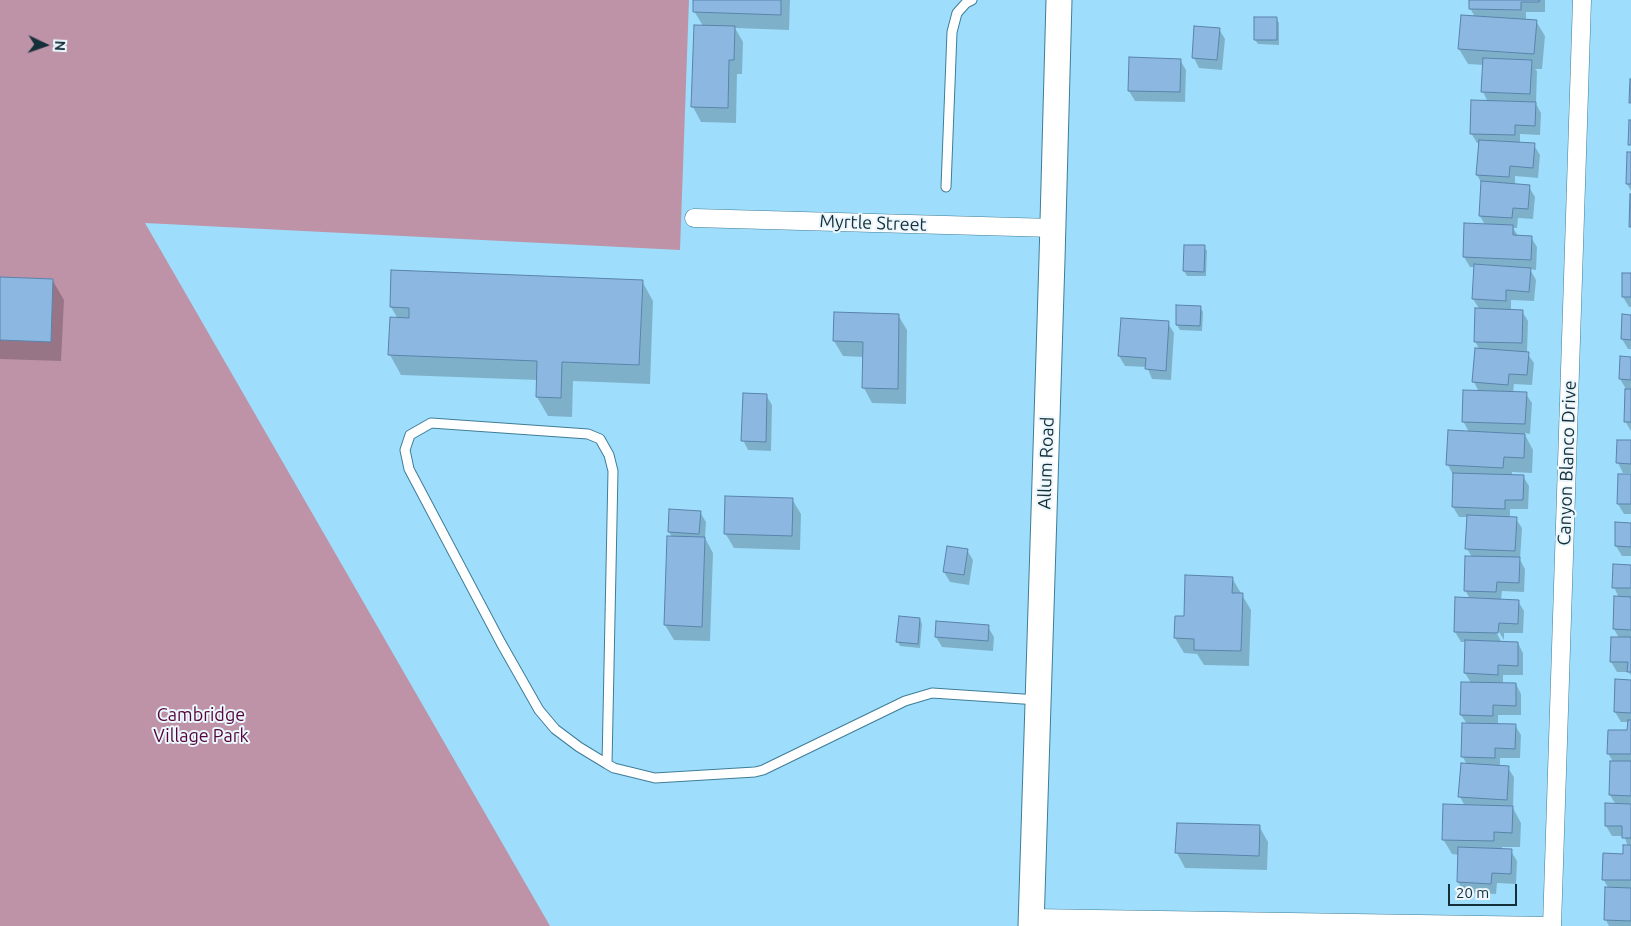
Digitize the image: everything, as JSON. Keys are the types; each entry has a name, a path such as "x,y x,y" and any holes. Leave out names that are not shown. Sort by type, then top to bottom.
{"street":[{"name":"Allum Road","path":"1031,922 1059,0"},
{"name":"Canyon Blanco Drive","path":"1552,926 1582,0"},
{"name":"Myrtle Street","path":"694,218 1053,228"},
{"path":"1031,922 1547,926"}],"lane":[{"path":"946,188 952,32 956,13 972,0"},
{"path":"607,764 613,471 609,455 600,439 588,434 431,423 410,435 405,450 409,469 501,643 539,710 554,728 579,747 607,764 614,768 655,778 755,772 763,770 905,701 932,694 1038,700"}],"green space":[{"name":"Cambridge Village Park","path":"0,0 689,0 680,250 145,223 550,926 0,926"}],"building":[{"path":"693,0 781,0 781,15 693,12"},
{"path":"1469,0 1540,0 1539,2 1521,2 1521,10 1469,9"},
{"path":"1461,15 1537,20 1534,54 1458,49"},
{"path":"1254,17 1277,17 1277,40 1254,40"},
{"path":"694,25 735,26 734,60 729,60 728,108 691,107"},
{"path":"1194,26 1220,28 1217,60 1192,58"},
{"path":"1129,57 1181,59 1180,92 1128,91"},
{"path":"1483,58 1532,60 1530,94 1481,92"},
{"path":"1630,79 1631,103 1629,103"},
{"path":"1471,100 1536,102 1535,126 1515,125 1515,135 1470,134"},
{"path":"1629,120 1631,120 1631,145 1628,145"},
{"path":"1479,140 1535,143 1533,168 1510,166 1509,177 1476,175"},
{"path":"1627,152 1631,152 1631,184 1626,184"},
{"path":"1481,181 1530,185 1528,209 1513,208 1512,218 1479,216"},
{"path":"1630,194 1631,227 1629,227"},
{"path":"1464,223 1513,225 1513,235 1532,236 1531,260 1463,257"},
{"path":"1184,245 1205,245 1204,272 1183,271"},
{"path":"1474,264 1531,268 1529,292 1506,290 1506,301 1472,299"},
{"path":"391,270 643,280 639,365 562,362 561,398 536,397 537,361 388,355 390,317 409,318 409,308 390,307"},
{"path":"1622,273 1631,273 1631,297 1622,297"},
{"path":"0,277 53,279 51,342 0,340"},
{"path":"1176,305 1201,306 1200,326 1176,325"},
{"path":"1475,308 1523,310 1522,343 1474,342"},
{"path":"834,312 899,314 898,389 862,388 863,342 833,341"},
{"path":"1622,314 1631,315 1631,340 1621,339"},
{"path":"1121,318 1169,321 1166,371 1145,369 1146,358 1118,356"},
{"path":"1475,348 1529,352 1527,375 1509,374 1508,385 1472,382"},
{"path":"1620,356 1631,357 1631,380 1619,379"},
{"path":"1625,389 1631,389 1631,422 1624,422"},
{"path":"1463,390 1527,392 1525,424 1462,422"},
{"path":"743,393 767,394 766,442 741,441"},
{"path":"1448,430 1525,434 1524,458 1504,457 1503,468 1446,465"},
{"path":"1617,440 1631,440 1631,464 1616,463"},
{"path":"1453,473 1524,475 1523,500 1505,500 1505,509 1452,507"},
{"path":"1618,474 1631,474 1631,504 1617,504"},
{"path":"725,496 793,498 792,536 724,534"},
{"path":"669,509 701,511 699,534 668,532"},
{"path":"1467,515 1517,517 1515,551 1465,549"},
{"path":"1615,522 1631,523 1631,547 1615,546"},
{"path":"667,536 705,537 702,627 664,625"},
{"path":"947,546 968,549 964,575 943,572"},
{"path":"1465,556 1520,557 1519,583 1497,582 1496,592 1464,591"},
{"path":"1613,564 1631,565 1631,588 1612,588"},
{"path":"1185,575 1233,577 1232,593 1243,593 1241,651 1194,650 1194,639 1174,638 1175,616 1184,616"},
{"path":"1614,596 1631,597 1631,630 1613,629"},
{"path":"1455,597 1519,600 1518,624 1499,623 1498,633 1454,632"},
{"path":"899,616 920,618 918,644 896,642"},
{"path":"936,621 989,625 988,641 935,637"},
{"path":"1611,637 1631,637 1631,672 1627,672 1628,662 1610,662"},
{"path":"1465,640 1518,642 1518,666 1498,665 1498,675 1464,673"},
{"path":"1615,679 1631,680 1631,713 1614,712"},
{"path":"1461,682 1516,683 1516,706 1493,705 1493,716 1460,715"},
{"path":"1628,720 1631,720 1631,754 1607,754 1608,730 1627,730"},
{"path":"1462,723 1516,724 1515,749 1495,748 1495,758 1461,757"},
{"path":"1610,761 1631,761 1631,796 1609,795"},
{"path":"1461,763 1509,766 1507,800 1458,797"},
{"path":"1605,803 1631,804 1631,838 1622,838 1622,826 1605,826"},
{"path":"1443,804 1513,806 1512,833 1494,832 1494,841 1442,840"},
{"path":"1177,823 1260,825 1259,856 1175,853"},
{"path":"1623,845 1631,845 1631,880 1602,880 1603,853 1623,854"},
{"path":"1458,847 1512,849 1511,874 1492,873 1491,884 1457,882"},
{"path":"1605,887 1631,888 1631,921 1604,920"}]}
